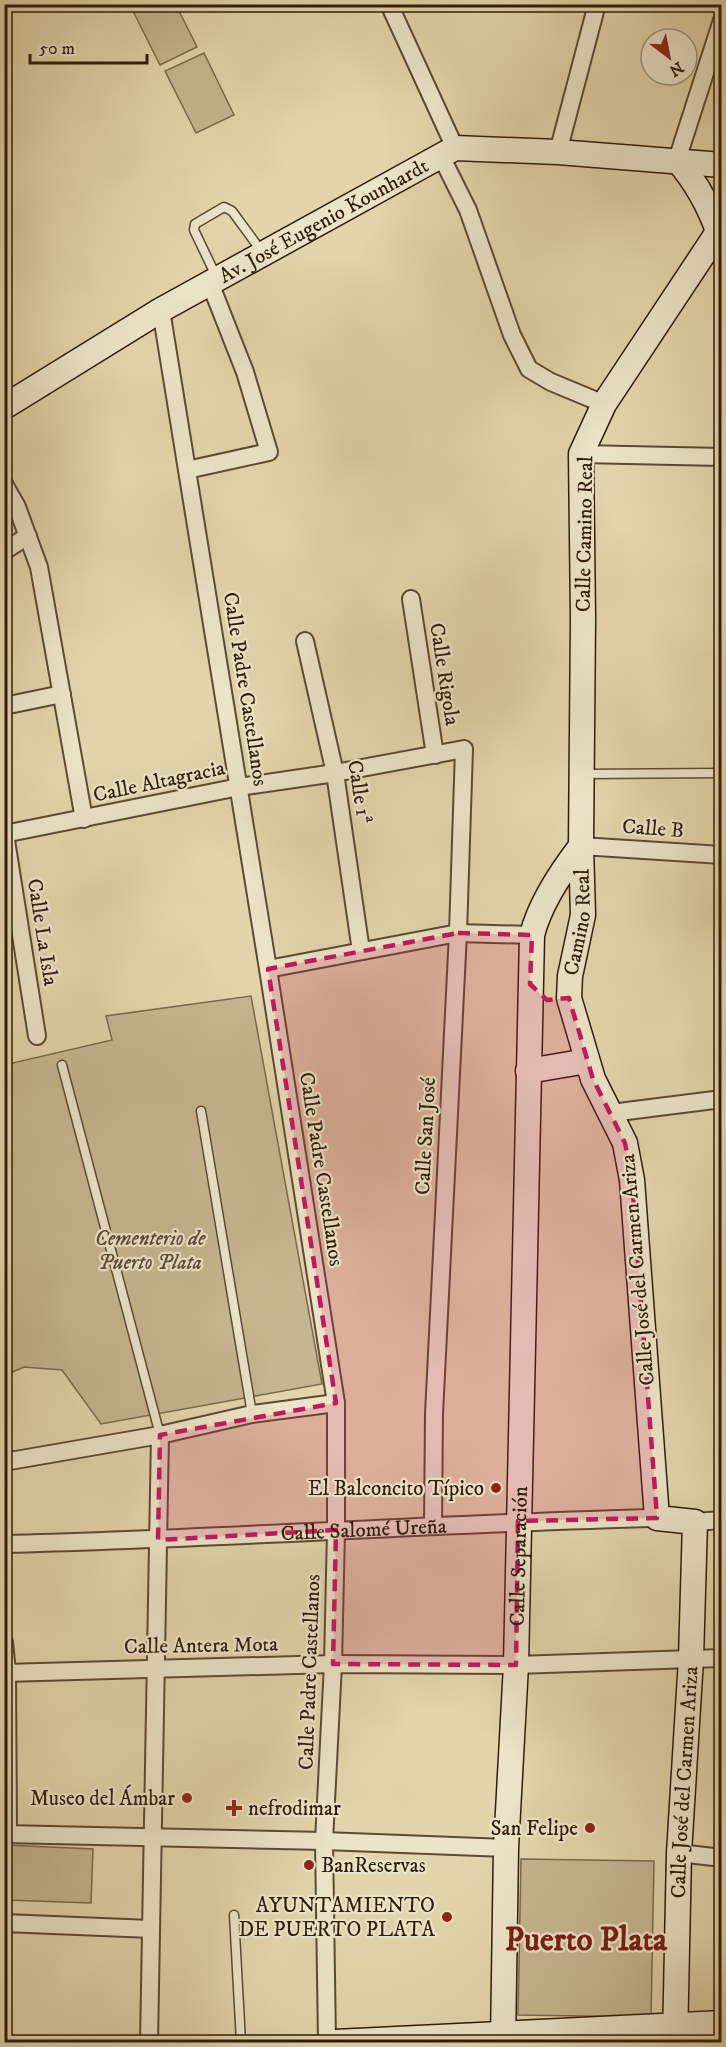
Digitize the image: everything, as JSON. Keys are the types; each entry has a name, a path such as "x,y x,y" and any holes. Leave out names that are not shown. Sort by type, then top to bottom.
{"street":[{"path":"389,4 448,152 512,335 529,369 551,382 604,404"},
{"path":"558,152 597,4"},
{"path":"677,160 722,20"},
{"path":"448,152 558,152 722,165"},
{"name":"Av. José Eugenio Kounhardt","path":"4,407 160,310 448,152"},
{"path":"677,160 693,178 719,229"},
{"name":"Calle Camino Real","path":"581,846 582,454 604,404 719,229"},
{"path":"187,470 269,452 213,281"},
{"name":"Calle Padre Castellanos","path":"160,310 239,787 336,1403 333,1664 324,1841 327,2043"},
{"path":"582,454 722,457"},
{"path":"4,484 17,507 39,567 84,819"},
{"path":"4,551 28,536"},
{"name":"Calle Rigola","path":"411,598 435,755"},
{"name":"Calle 1ª","path":"305,641 335,773 361,951"},
{"path":"4,706 62,694"},
{"name":"Calle Altagracia","path":"5,834 239,787 335,773 464,749"},
{"name":"Calle San José","path":"434,1525 434,1414 458,933 464,749"},
{"name":"Calle La Isla","path":"5,834 37,1036"},
{"name":"Calle B","path":"581,846 722,855"},
{"name":"Calle Separación","path":"503,2038 506,1848 516,1665 532,935 536,920 558,879 581,846"},
{"name":"Camino Real","path":"568,998 570,976 583,915 581,846"},
{"path":"268,969 458,933 532,935"},
{"path":"530,984 547,1000 568,998"},
{"name":"Calle José del Carmen Ariza","path":"568,998 586,1061 625,1143 632,1180 657,1518"},
{"path":"528,1071 586,1061"},
{"path":"611,1113 722,1099"},
{"path":"4,1462 160,1435 252,1414 336,1403"},
{"path":"149,2043 160,1435"},
{"name":"Calle Salomé Ureña","path":"4,1544 158,1540 518,1521 657,1518 695,1522 722,1520"},
{"name":"Calle José del Carmen Ariza","path":"675,2034 679,1853 691,1659 695,1522"},
{"path":"4,1642 6,1835 324,1841 506,1848"},
{"name":"Calle Antera Mota","path":"6,1672 333,1664 516,1665 722,1658"},
{"path":"679,1853 722,1858"},
{"path":"4,1923 151,1929"},
{"path":"335,2043 675,2034 722,2023"}],"lane":[{"path":"213,281 194,230 195,224 224,207 232,211 263,254"},
{"path":"581,774 722,773"},
{"path":"62,1065 160,1435"},
{"path":"201,1111 252,1414"},
{"path":"234,1915 241,2043"}],"highlighted area":[{"path":"458,933 532,935 530,984 547,1000 569,998 593,1079 625,1143 632,1180 657,1518 518,1521 516,1665 333,1664 336,1530 158,1540 160,1435 336,1403 268,969"}],"green space":[{"path":"130,5 176,5 197,47 160,65"},
{"path":"204,53 234,115 196,133 165,71"},
{"name":"Cementerio de Puerto Plata","path":"251,996 322,1384 101,1424 62,1370 24,1367 5,1375 4,1065 112,1040 106,1016"},
{"path":"5,1845 93,1849 91,1903 5,1900"},
{"path":"521,1859 654,1861 651,2017 518,2015"}],"place":[{"name":"El Balconcito Típico","path":"496,1488"},
{"name":"Museo del Ámbar","path":"187,1798"},
{"name":"nefrodimar","path":"234,1808"},
{"name":"San Felipe","path":"590,1828"},
{"name":"BanReservas","path":"309,1865"},
{"name":"AYUNTAMIENTO DE PUERTO PLATA","path":"447,1917"}],"district":[{"name":"Puerto Plata","path":"586,1938"}]}
